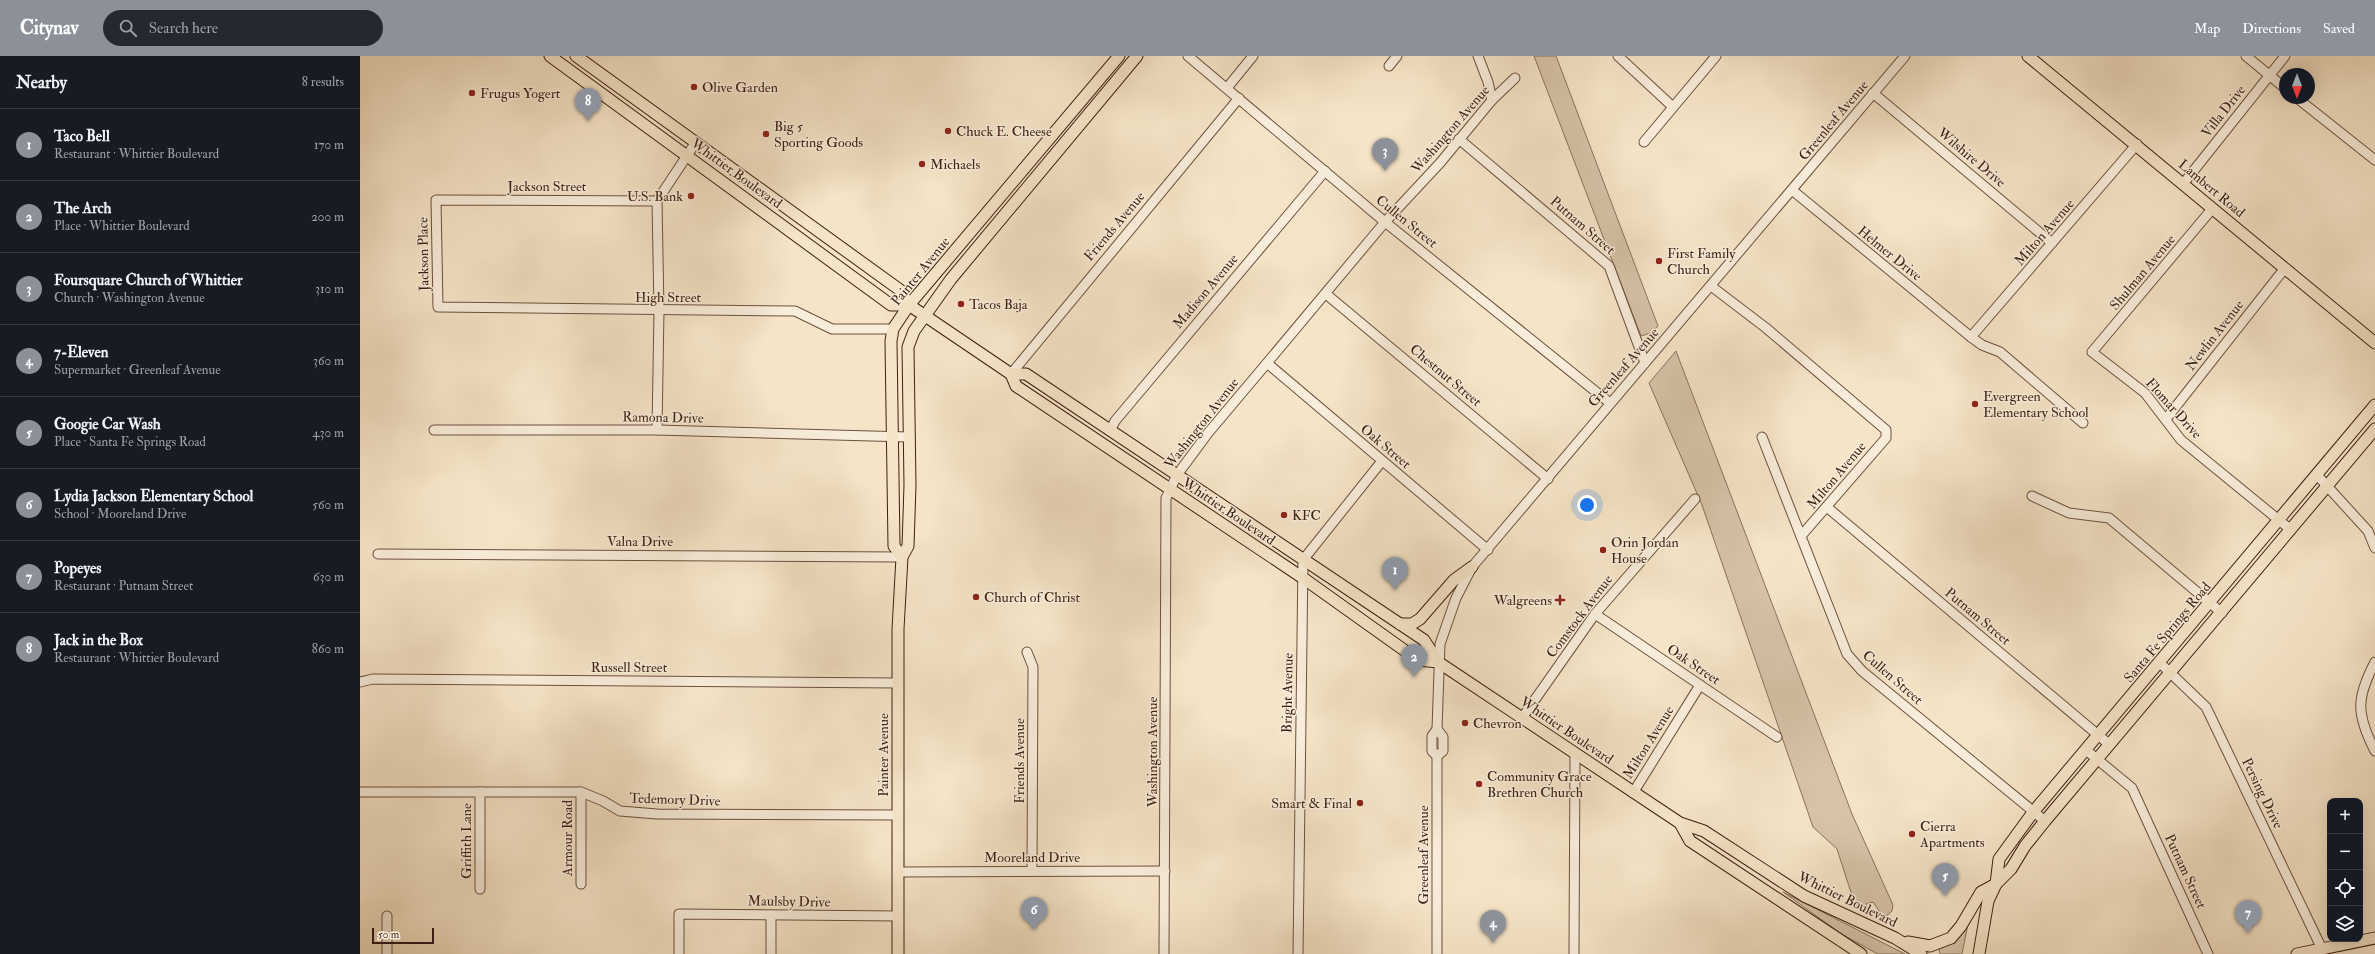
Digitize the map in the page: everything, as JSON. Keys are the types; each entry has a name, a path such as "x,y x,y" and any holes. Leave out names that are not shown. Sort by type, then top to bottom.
{"main road":[{"name":"Whittier Boulevard","path":"550,56 891,304 909,305"},
{"name":"Whittier Boulevard","path":"576,56 900,290 909,305 1011,374 1016,386 1303,578 1418,660 1438,662"},
{"name":"Painter Avenue","path":"902,556 894,546 891,341 893,329 909,305 1119,56"},
{"path":"1100,100 1099,90 1119,66 1119,56"},
{"name":"Painter Avenue","path":"898,954 898,629 902,556 908,546 910,485 908,437 908,347 914,331 955,275 1137,56"},
{"name":"Lambert Road","path":"2028,56 2137,144 2212,209 2375,343"},
{"name":"Whittier Boulevard","path":"1011,374 1026,374 1424,640 1438,662 1574,754 1680,823 1704,831 1804,896 1895,938 1921,954"},
{"name":"Santa Fe Springs Road","path":"1979,954 1988,901 1996,884 1999,859 2034,811 2160,663 2375,405"},
{"name":"Santa Fe Springs Road","path":"1996,884 2011,869 2025,846 2328,487 2375,429"},
{"path":"2358,451 2369,446 2375,439"},
{"path":"1400,624 1412,624 1420,619 1454,580 1472,567"},
{"name":"Whittier Boulevard","path":"1680,823 1690,840 1861,954"},
{"path":"1895,938 1930,946 1951,938 1961,926 1981,892 1996,884"},
{"path":"2297,954 2375,938"}],"street":[{"name":"Cullen Street","path":"1188,56 1385,222 1610,403"},
{"path":"1389,66 1397,56"},
{"path":"1478,56 1488,82 1492,100"},
{"path":"1618,56 1673,107"},
{"path":"1644,142 1716,56"},
{"name":"Greenleaf Avenue","path":"1437,954 1438,756 1443,752 1443,737 1437,729 1438,662 1445,626 1456,598 1472,567 1488,550 1610,403 1905,56"},
{"path":"2246,56 2279,83"},
{"name":"Villa Drive","path":"2183,184 2268,75 2285,56"},
{"path":"1227,88 1247,58"},
{"name":"Washington Avenue","path":"1164,954 1166,871 1166,498 1177,476 1208,433 1385,222 1492,100 1515,78"},
{"name":"Wilshire Drive","path":"1873,93 2052,243"},
{"name":"Friends Avenue","path":"1011,374 1239,98"},
{"path":"2305,104 2375,160"},
{"name":"Putnam Street","path":"1459,139 1609,266 1645,363"},
{"path":"657,430 659,311 657,201 696,142"},
{"name":"Milton Avenue","path":"1971,337 2137,144"},
{"name":"Madison Avenue","path":"1110,431 1115,421 1325,171"},
{"name":"Helmer Drive","path":"1792,190 1971,337 1982,345 2000,352 2083,423"},
{"name":"Jackson Street","path":"436,200 657,201"},
{"name":"Jackson Place","path":"436,200 438,307"},
{"name":"Shulman Avenue","path":"2092,352 2212,209"},
{"name":"Newlin Avenue","path":"2166,419 2285,268"},
{"name":"Milton Avenue","path":"1711,286 1766,328 1886,430 1886,438 1828,508 1801,536"},
{"name":"Chestnut Street","path":"1326,294 1548,479"},
{"name":"High Street","path":"438,307 659,311 795,311 832,329 893,329"},
{"name":"Flomar Drive","path":"2092,352 2145,393 2181,440 2280,519 2291,530"},
{"name":"Oak Street","path":"1267,363 1488,550"},
{"name":"Ramona Drive","path":"434,430 657,430 892,438 908,437"},
{"name":"Cullen Street","path":"1762,437 1846,654 1862,671 2034,811 2045,822"},
{"path":"1303,560 1382,461"},
{"path":"2317,475 2368,531 2375,548"},
{"path":"2032,496 2069,513 2109,518 2222,612"},
{"name":"Comstock Avenue","path":"1522,718 1595,614 1694,499"},
{"name":"Putnam Street","path":"1828,508 2110,745"},
{"name":"Valna Drive","path":"378,554 902,556"},
{"name":"Bright Avenue","path":"1298,954 1303,560"},
{"name":"Oak Street","path":"1595,614 1777,737"},
{"name":"Friends Avenue","path":"1027,652 1033,667 1032,871"},
{"path":"2375,662 2363,685 2360,712 2375,750"},
{"name":"Persing Drive","path":"2160,663 2206,707 2322,949"},
{"name":"Russell Street","path":"360,682 381,680 898,683"},
{"name":"Milton Avenue","path":"1633,793 1700,685"},
{"name":"Putnam Street","path":"2086,750 2132,788 2208,954"},
{"path":"1574,754 1574,954"},
{"name":"Tedemory Drive","path":"360,792 581,792 603,801 620,811 630,813 898,815"},
{"name":"Griffith Lane","path":"480,792 480,889"},
{"name":"Armour Road","path":"581,792 581,884"},
{"name":"Mooreland Drive","path":"898,872 1166,871"},
{"name":"Maulsby Drive","path":"679,954 679,914 898,916"},
{"path":"771,915 771,954"},
{"path":"387,916 387,954"}],"shaded area":[{"path":"1534,56 1556,56 1658,326 1651,333 1641,336"},
{"path":"1676,351 1852,814 1893,905 1892,911 1884,918 1873,902 1866,904 1870,914 1855,905 1837,849 1813,827 1702,505 1649,383"},
{"path":"1783,892 1905,954 1878,954 1843,935"},
{"path":"1969,919 1962,954 1940,954 1939,949 1952,943"}],"place":[{"name":"Olive Garden","path":"694,87"},
{"name":"Frugus Yogert","path":"472,93"},
{"name":"Jack in the Box","path":"588,121"},
{"name":"Chuck E. Cheese","path":"948,131"},
{"name":"Big 5 Sporting Goods","path":"766,134"},
{"name":"Michaels","path":"922,164"},
{"name":"Foursquare Church of Whittier","path":"1385,171"},
{"name":"U.S. Bank","path":"691,196"},
{"name":"First Family Church","path":"1659,261"},
{"name":"Tacos Baja","path":"961,304"},
{"name":"Evergreen Elementary School","path":"1975,404"},
{"name":"KFC","path":"1284,515"},
{"name":"Orin Jordan House","path":"1603,550"},
{"name":"Taco Bell","path":"1395,590"},
{"name":"Church of Christ","path":"976,597"},
{"name":"Walgreens","path":"1560,600"},
{"name":"The Arch","path":"1414,677"},
{"name":"Chevron","path":"1465,723"},
{"name":"Community Grace Brethren Church","path":"1479,784"},
{"name":"Smart & Final","path":"1360,803"},
{"name":"Cierra Apartments","path":"1912,834"},
{"name":"Googie Car Wash","path":"1945,896"},
{"name":"Lydia Jackson Elementary School","path":"1034,930"},
{"name":"Popeyes","path":"2248,933"},
{"name":"7-Eleven","path":"1493,943"}]}
